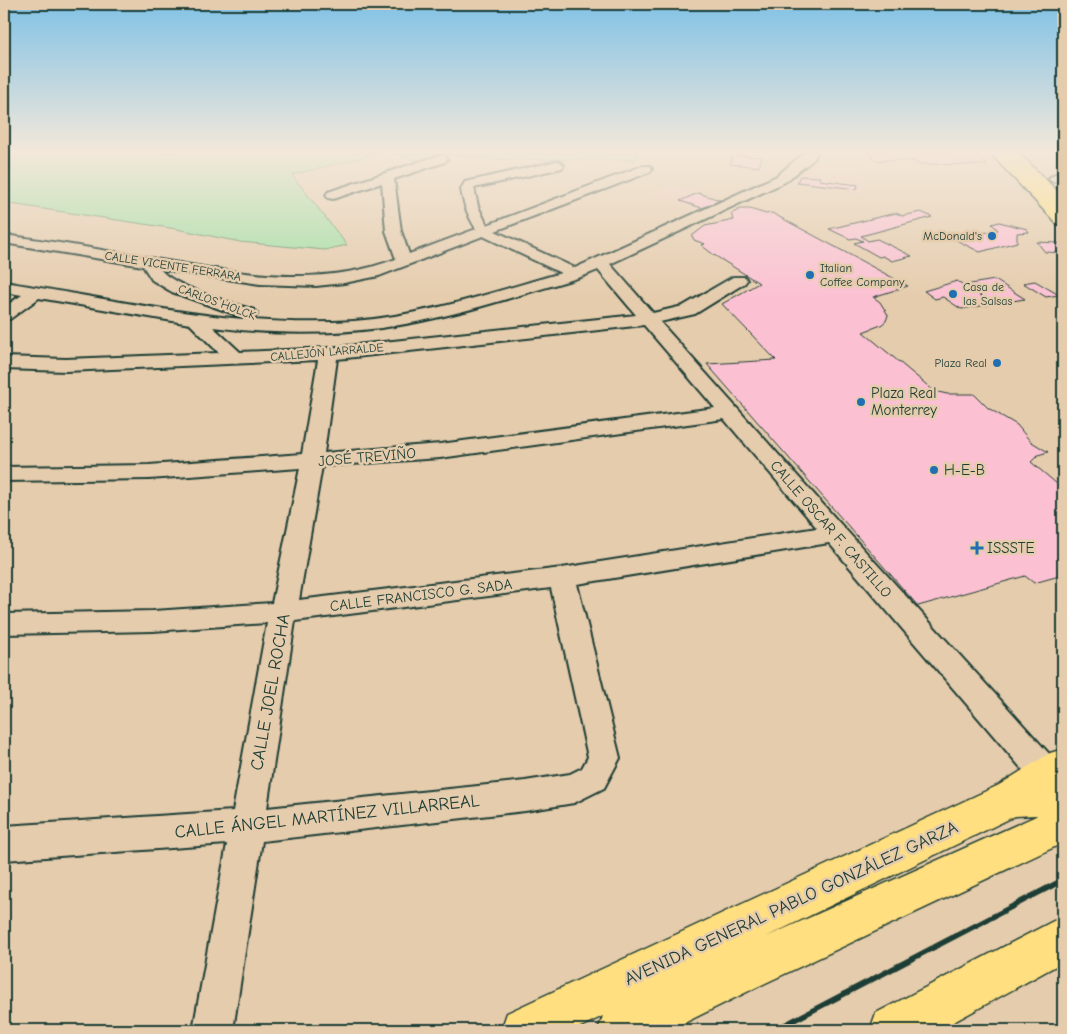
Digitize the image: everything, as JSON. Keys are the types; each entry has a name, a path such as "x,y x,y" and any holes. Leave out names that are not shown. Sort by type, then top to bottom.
{"main road":[{"path":"1043,200 1063,221"},
{"path":"621,1030 741,971 1050,829 1060,786"},
{"name":"AVENIDA GENERAL PABLO GONZÁLEZ GARZA","path":"524,1030 1012,798 1060,786"},
{"path":"893,1030 1063,938"}],"street":[{"path":"390,200 394,237 398,252 405,261"},
{"path":"470,200 476,219 485,232 575,274"},
{"name":"CALLE VICENTE FERRARA","path":"4,239 148,262 200,273 310,283 360,277 566,200"},
{"path":"4,287 142,313 196,320 296,327 372,324 407,319 458,307 575,274 734,200"},
{"name":"CARLOS HOLCK","path":"148,262 158,277 178,289 228,308 296,327"},
{"name":"CALLE OSCAR F. CASTILLO","path":"600,263 835,534 1060,786"},
{"name":"CALLEJÓN LARRALDE","path":"4,364 66,365 236,360 328,354 649,319 689,310 739,280"},
{"path":"4,304 30,292"},
{"path":"4,315 30,292"},
{"path":"429,342 458,307"},
{"path":"196,320 236,360"},
{"name":"CALLE JOEL ROCHA","path":"213,1030 283,612 312,462 328,354"},
{"name":"JOSÉ TREVIÑO","path":"4,474 149,472 312,462 440,451 729,412"},
{"name":"CALLE FRANCISCO G. SADA","path":"4,624 153,621 283,612 562,576 835,534"},
{"name":"CALLE ÁNGEL MARTÍNEZ VILLARREAL","path":"4,843 247,826 525,796 574,788 593,778 604,758 562,576"}],"shaded area":[{"path":"669,200 723,201 701,211"}],"green space":[{"path":"4,200 312,200 347,245 325,250 240,242 177,229 4,203"}],"building":[{"path":"682,200 719,200 702,208 680,201"},
{"name":"Plaza Real Monterrey","path":"740,209 750,209 766,214 772,213 908,286 873,297 880,302 888,315 886,321 881,325 863,332 934,391 947,394 974,394 988,408 1017,425 1030,441 1048,452 1038,455 1031,462 1063,489 1063,575 1034,583 1025,576 918,606 707,364 776,360 722,304 759,283 714,255 701,245 705,244 694,240 692,236 705,226 734,220 731,214"},
{"path":"921,212 932,217 861,236 868,241 877,239 912,256 892,261 883,256 879,257 854,243 863,241 856,238 850,239 829,229 896,213 902,216"},
{"name":"McDonald's","path":"999,222 1027,229 1029,232 1017,233 1017,242 980,252 954,239 998,230 992,224"},
{"path":"1037,242 1058,243 1063,248 1063,253 1045,252"},
{"path":"995,280 1025,299 993,304 964,285"},
{"name":"Casa de las Salsas","path":"957,281 993,304 961,309 943,297 935,299 924,291"},
{"path":"1035,281 1059,295 1046,297 1023,283"}],"railway":[{"path":"775,1030 1063,880"}],"place":[{"name":"McDonald's","path":"992,236"},
{"name":"Italian Coffee Company","path":"810,275"},
{"name":"Casa de las Salsas","path":"953,294"},
{"name":"Plaza Real","path":"997,363"},
{"name":"Plaza Real Monterrey","path":"861,402"},
{"name":"H-E-B","path":"934,470"},
{"name":"ISSSTE","path":"977,548"}]}
